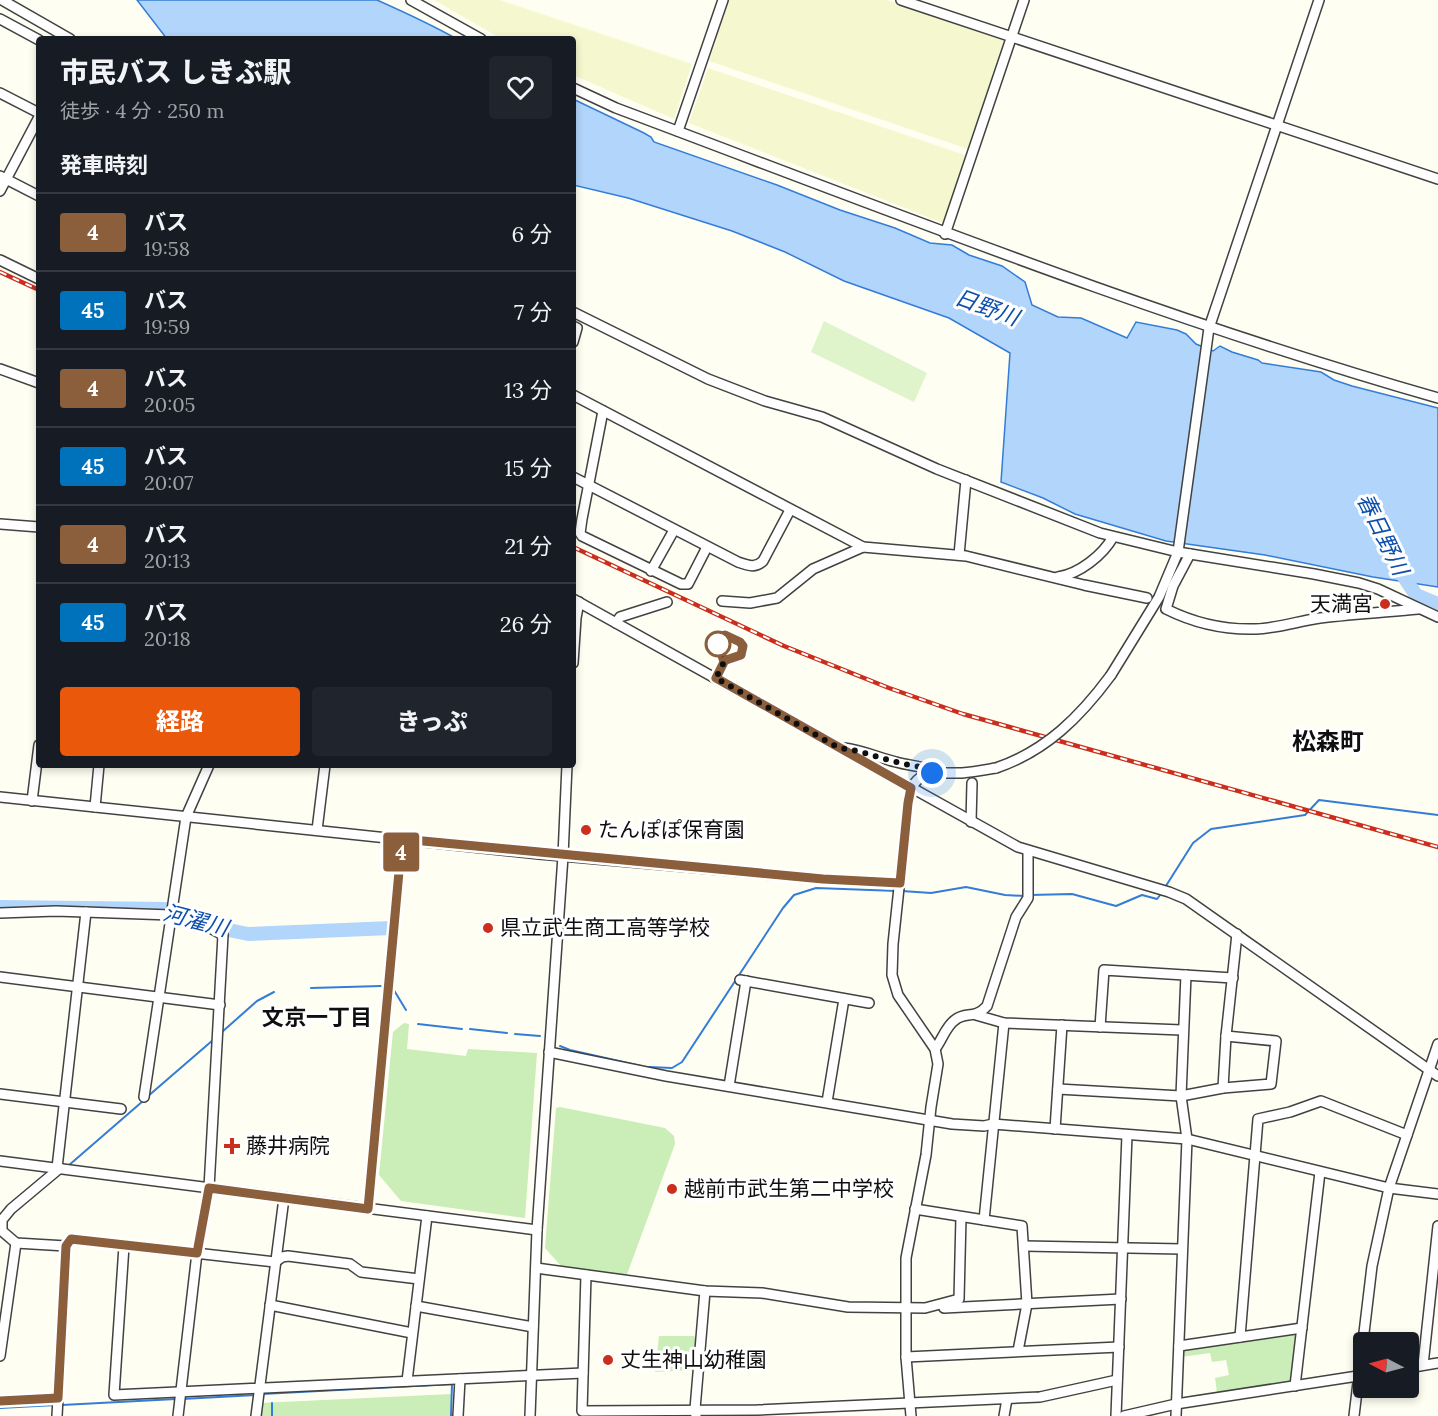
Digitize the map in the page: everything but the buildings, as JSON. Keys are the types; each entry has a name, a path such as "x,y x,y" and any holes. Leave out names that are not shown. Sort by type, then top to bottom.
{"street":[{"path":"2,0 65,36"},
{"path":"411,0 421,3 476,36"},
{"path":"678,131 723,0"},
{"path":"900,0 1438,179"},
{"path":"945,234 1024,0"},
{"path":"911,1416 906,1357 906,1257 926,1155 938,1064 935,1049 898,996 892,975 893,944 911,788 920,777 938,773 962,773 996,768 1021,758 1055,736 1077,717 1111,675 1159,597 1178,549 1209,328 1318,0"},
{"path":"0,19 36,38"},
{"path":"576,89 616,108 945,234 1209,328 1340,370 1438,398"},
{"path":"0,93 36,113"},
{"path":"0,191 3,177 36,120"},
{"path":"3,177 36,194"},
{"path":"0,260 36,278"},
{"path":"576,314 708,380 765,401 822,417 912,458 1113,537 1178,549 1190,554 1359,583 1438,617"},
{"path":"0,369 36,382"},
{"path":"576,397 863,547 959,555 1147,598"},
{"path":"603,411 589,485 577,518 582,536 681,584 688,584 707,547"},
{"path":"576,478 707,547 753,567 759,566 763,561 790,510"},
{"path":"959,555 966,480"},
{"path":"0,524 36,527"},
{"path":"651,571 674,530"},
{"path":"1053,577 1066,576 1085,564 1106,549 1113,537"},
{"path":"722,601 750,603 777,598 813,569 863,547"},
{"path":"1190,554 1173,586 1166,609 1181,617 1200,622 1217,626 1257,629 1318,618 1420,609"},
{"path":"576,602 1028,852 1158,888 1186,899 1438,1076"},
{"path":"616,623 620,617 667,602"},
{"path":"716,678 724,662"},
{"path":"839,748 855,749 900,763 929,768 938,773"},
{"path":"33,801 37,768"},
{"path":"95,807 99,768"},
{"path":"144,1097 186,817 208,768"},
{"path":"318,831 325,768"},
{"path":"530,1416 537,1230 563,856 567,768"},
{"path":"971,822 972,783"},
{"path":"0,797 563,856 899,888"},
{"path":"368,1209 402,839"},
{"path":"976,1015 987,1006 1016,917 1028,898 1028,852"},
{"path":"66,1246 16,1243 2,1232 2,1220 11,1209 59,1168 64,1102 86,912"},
{"path":"0,913 86,912 171,915 192,918 223,935 209,1188 197,1253 178,1416"},
{"path":"1223,1088 1226,1036 1238,934"},
{"path":"1100,1027 1104,970 1233,978"},
{"path":"1176,1416 1187,1139 1181,1096 1186,975"},
{"path":"0,976 219,1005"},
{"path":"729,1086 743,980 868,1003"},
{"path":"827,1102 844,999"},
{"path":"935,1049 953,1021 962,1016 976,1015 1004,1023 1182,1030"},
{"path":"984,1220 1004,1023"},
{"path":"1055,1129 1062,1025"},
{"path":"1058,1089 1181,1096 1223,1088 1271,1084 1275,1041 1226,1036"},
{"path":"1365,1332 1372,1266 1389,1188 1438,1044"},
{"path":"549,1052 729,1086 952,1124 984,1126 993,1124 1187,1139 1389,1188 1438,1194"},
{"path":"0,1094 121,1109"},
{"path":"1240,1337 1258,1119 1290,1112 1321,1101 1407,1135"},
{"path":"1116,1416 1127,1135"},
{"path":"0,1161 537,1230"},
{"path":"1295,1386 1320,1172"},
{"path":"256,1416 284,1198"},
{"path":"915,1209 1022,1226 1027,1304 1018,1351"},
{"path":"407,1381 427,1216"},
{"path":"932,1307 959,1299 961,1217"},
{"path":"1423,1365 1435,1288 1438,1227"},
{"path":"57,1416 66,1246 71,1239 275,1262 288,1256 350,1264 362,1272 419,1279"},
{"path":"0,1356 16,1243"},
{"path":"124,1246 114,1395 583,1373"},
{"path":"1024,1246 1182,1249"},
{"path":"536,1268 705,1292 762,1293 848,1307 906,1308 1121,1299"},
{"path":"586,1275 582,1412 758,1413 1007,1399 1040,1397 1117,1380"},
{"path":"695,1413 705,1292"},
{"path":"270,1305 412,1332"},
{"path":"416,1306 533,1327"},
{"path":"1179,1346 1302,1328"},
{"path":"906,1357 1119,1347"},
{"path":"1419,1366 1438,1363"},
{"path":"1124,1416 1176,1404 1353,1377"},
{"path":"458,1416 460,1379"},
{"path":"0,1401 58,1398"},
{"path":"1354,1416 1357,1398"},
{"path":"1004,1416 1007,1399"}],"green space":[{"path":"434,0 500,0 692,64 674,119 576,76 576,36 497,36"},
{"path":"729,0 887,0 1004,39 968,149 709,61"},
{"path":"708,68 965,155 943,223 689,123"},
{"path":"824,321 927,373 914,402 811,352"},
{"path":"404,1023 409,1024 407,1049 466,1056 468,1049 537,1053 525,1218 401,1201 379,1175 393,1032"},
{"path":"556,1108 665,1128 674,1136 675,1144 626,1277 561,1266 545,1248"},
{"path":"1298,1333 1292,1381 1217,1393 1215,1378 1229,1375 1226,1360 1212,1362 1210,1353 1181,1357 1181,1349"},
{"path":"659,1336 694,1336 697,1340 694,1370 655,1372"},
{"path":"452,1394 451,1416 259,1416 260,1403"}],"water":[{"path":"137,0 377,0 451,36 165,36"},
{"name":"日野川","path":"576,100 644,133 654,142 895,228 930,243 952,245 969,255 1002,266 1025,282 1032,305 1058,317 1081,318 1127,338 1136,322 1177,330 1186,334 1196,344 1213,351 1220,346 1262,363 1321,372 1334,380 1352,386 1438,408 1438,587 1373,577 1265,555 1166,541 1075,514 1043,498 1001,482 1010,353 949,318 844,281 785,252 732,231 628,198 576,186"}],"waterway":[{"name":"春日野川","path":"1398,568 1416,595 1438,604"},
{"path":"1164,889 1193,843 1211,829 1305,815 1319,800 1438,815"},
{"path":"902,891 931,893 966,887 1005,895 1025,896"},
{"path":"649,1067 672,1068 682,1062 783,908 794,895 816,888 897,891"},
{"path":"1030,895 1072,894 1116,906 1142,895 1157,899 1161,894"},
{"name":"河濯川","path":"0,907 168,909 197,916 224,929 248,934 391,928"},
{"path":"311,988 381,986"},
{"path":"392,987 406,1010"},
{"path":"222,1032 257,1001 274,992"},
{"path":"418,1024 462,1029"},
{"path":"470,1029 507,1033"},
{"path":"515,1034 540,1036"},
{"path":"147,1097 213,1040"},
{"path":"560,1046 641,1066"},
{"path":"68,1166 143,1101"},
{"path":"11,1215 27,1201"},
{"path":"262,1394 452,1384 451,1416"},
{"path":"182,1399 257,1395"},
{"path":"62,1405 176,1399"},
{"path":"272,1403 272,1416"},
{"path":"0,1408 56,1405"}],"railway":[{"path":"0,272 36,289"},
{"path":"576,548 784,646 889,688 963,714 1438,847"}],"bus line":[{"name":"4","path":"0,1401 58,1398 66,1246 71,1239 197,1253 209,1188 368,1209 402,839 538,854 823,879 900,883 911,788 716,678 724,662 718,643 725,635 740,642 743,646 741,655 726,660"}],"place":[{"name":"天満宮","path":"1385,604"},
{"name":"たんぽぽ保育園","path":"586,830"},
{"name":"県立武生商工高等学校","path":"488,928"},
{"name":"藤井病院","path":"232,1146"},
{"name":"越前市武生第二中学校","path":"672,1189"},
{"name":"丈生神山幼稚園","path":"608,1360"}],"district":[{"name":"松森町","path":"1328,742"},
{"name":"文京一丁目","path":"317,1017"}],"route":[{"path":"718,644 724,662 716,678 839,748 855,749 900,763 929,768 938,773 932,773"}]}
